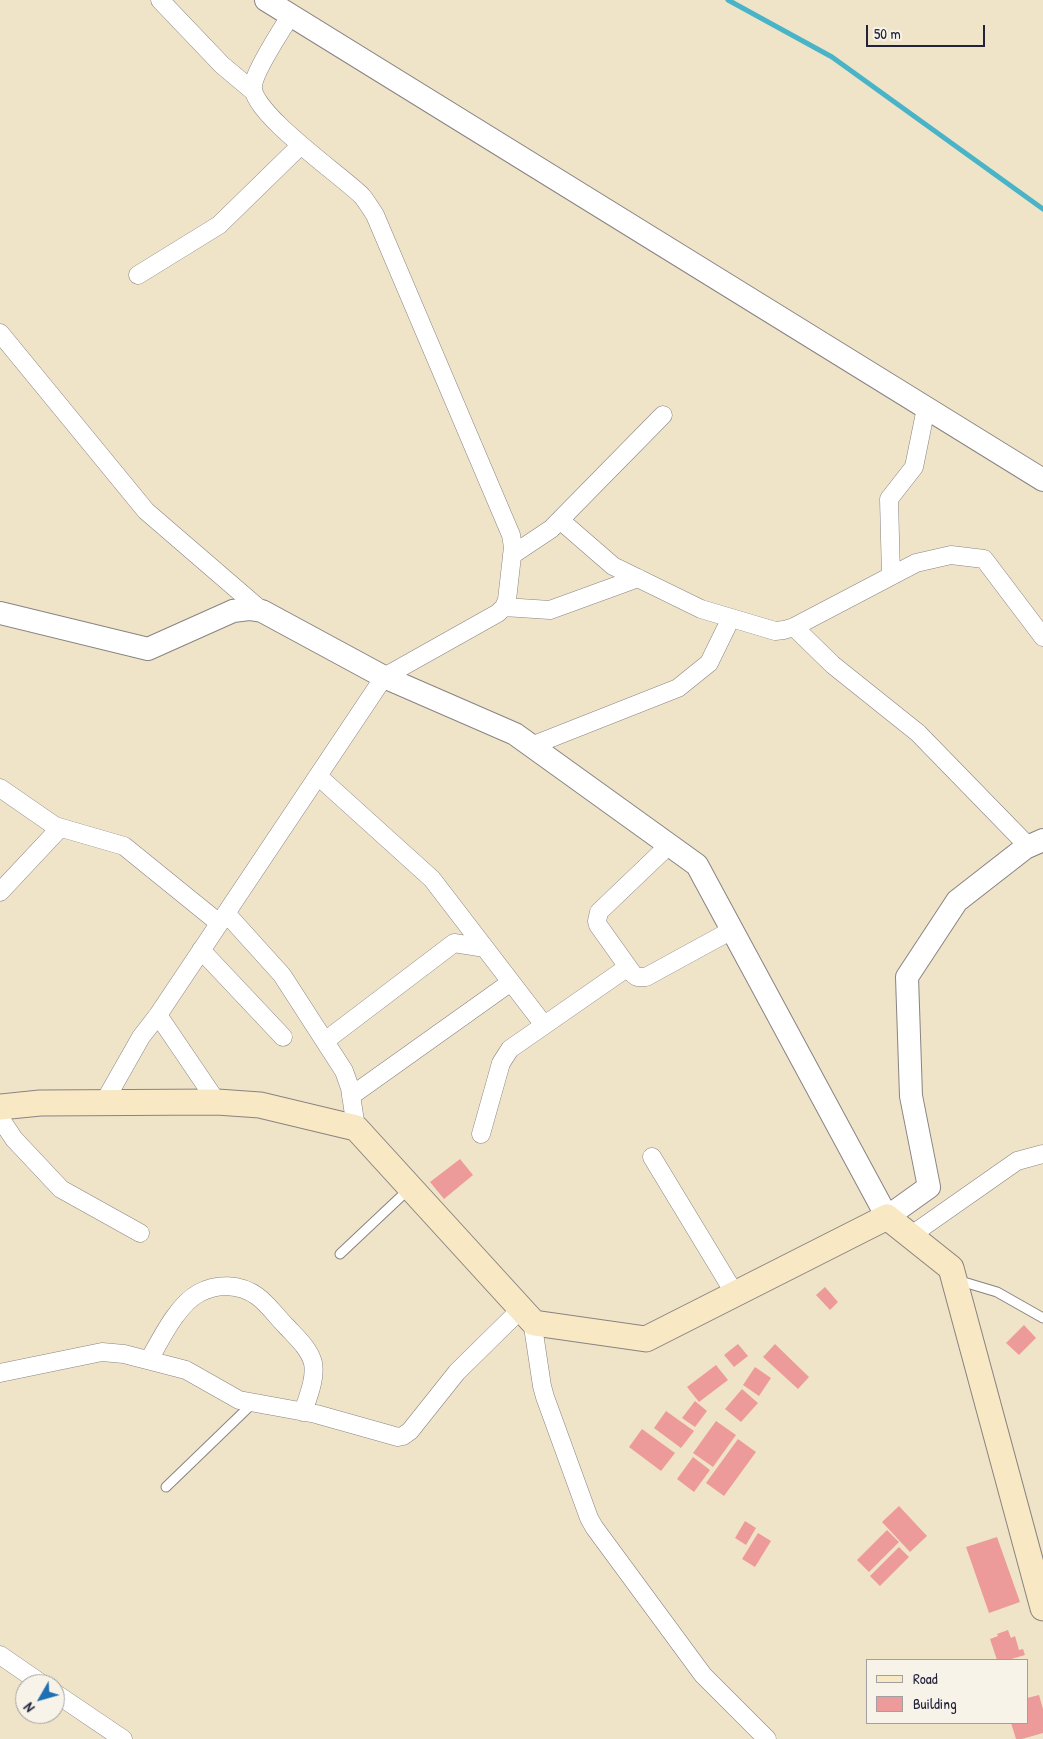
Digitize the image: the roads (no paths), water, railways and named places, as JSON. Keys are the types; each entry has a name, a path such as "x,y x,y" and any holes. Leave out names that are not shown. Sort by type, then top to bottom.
{"main road":[{"path":"0,1107 40,1103 217,1102 260,1105 356,1128 534,1323 646,1339 887,1217 951,1268 1043,1608"}],"street":[{"path":"160,0 222,65 253,91"},
{"path":"266,0 1043,480"},
{"path":"103,1104 141,1037 202,950 384,677 498,613 504,607 507,600 513,547 511,535 375,215 362,196 271,119 255,97 253,83 255,78 291,15"},
{"path":"138,274 219,225 301,145"},
{"path":"0,333 146,511 262,611 384,677 515,734 697,865 887,1217 929,1186 911,1096 907,977 956,901 1035,843 918,733 833,665 794,627"},
{"path":"891,576 890,499 914,466 926,408"},
{"path":"512,555 546,534 663,415"},
{"path":"560,520 607,562 701,609 775,631 794,627 916,563 951,555 984,559 1043,637"},
{"path":"504,607 550,610 638,578"},
{"path":"0,612 148,649 234,611 249,609 262,611"},
{"path":"531,746 678,688 709,663 731,618"},
{"path":"318,776 432,879 544,1025"},
{"path":"0,788 60,828 124,846 223,918 282,975 344,1070 351,1096 356,1128"},
{"path":"0,892 60,828"},
{"path":"669,846 599,912 598,925 628,967 637,977 646,977 732,930"},
{"path":"325,1041 454,943 485,948"},
{"path":"202,950 282,1037"},
{"path":"481,1134 505,1056 510,1049 628,967"},
{"path":"351,1096 511,982"},
{"path":"158,1015 217,1102"},
{"path":"0,1118 14,1139 61,1189 140,1233"},
{"path":"910,1236 1018,1161 1043,1154"},
{"path":"652,1157 735,1294"},
{"path":"149,1360 168,1328 197,1294 212,1287 233,1286 257,1296 306,1347 313,1363 314,1376 304,1412"},
{"path":"0,1373 102,1352 124,1354 191,1372 233,1397 253,1403 304,1412 394,1436 403,1436 410,1431 457,1372 526,1315 544,1391 589,1518 594,1527 703,1675 768,1739"},
{"path":"1,1658 26,1674"},
{"path":"65,1699 123,1739"}],"lane":[{"path":"340,1254 411,1187"},
{"path":"954,1279 997,1292 1043,1318"},
{"path":"166,1487 253,1403"}],"waterway":[{"path":"728,0 832,57 1043,209"}]}
